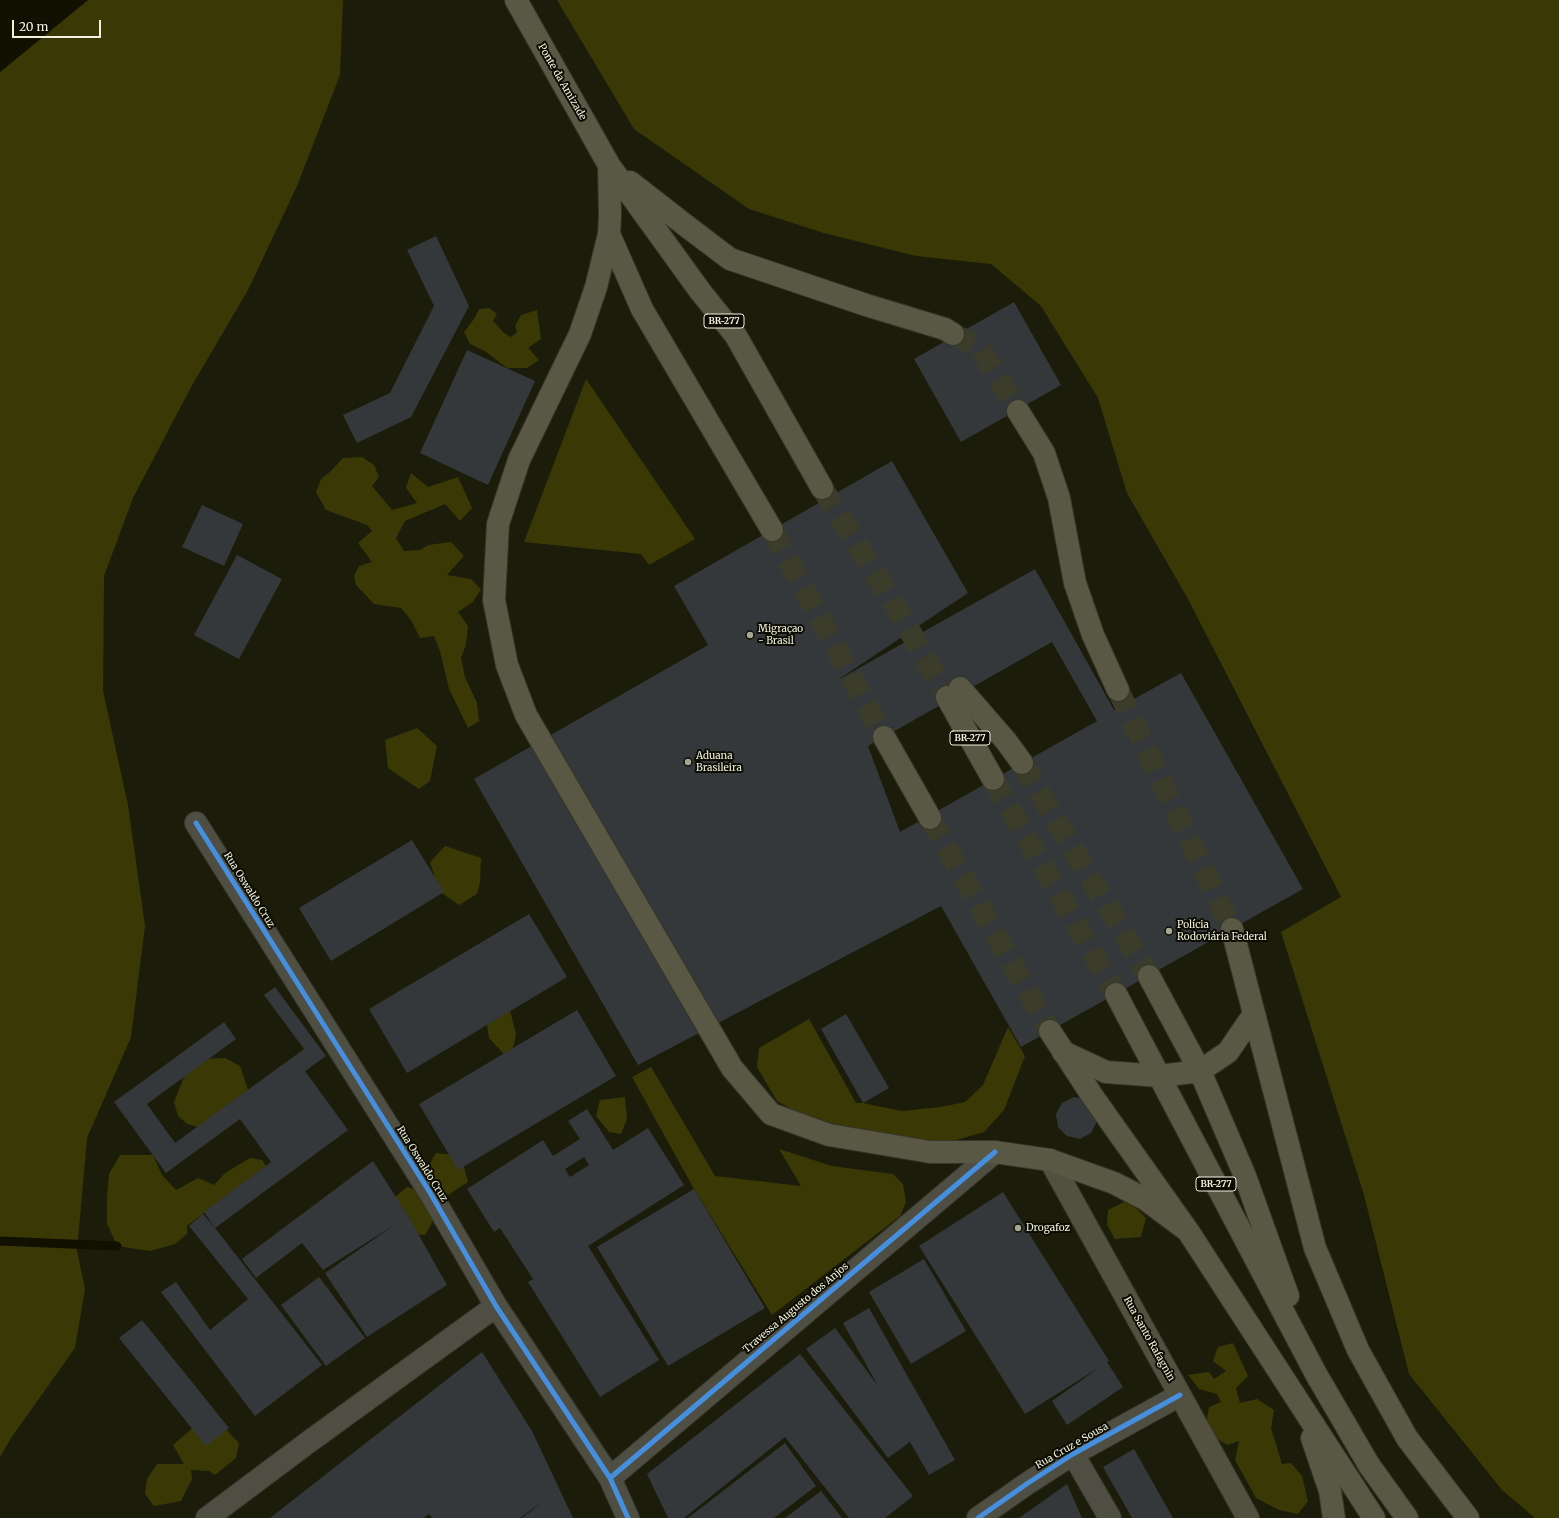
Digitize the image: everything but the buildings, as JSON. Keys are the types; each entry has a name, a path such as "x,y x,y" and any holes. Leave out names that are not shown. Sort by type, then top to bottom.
{"highway":[{"name":"Ponte da Amizade","path":"516,0 609,165"},
{"name":"BR-277","path":"609,165 609,234 642,309 772,530"},
{"name":"BR-277","path":"609,165 700,290 736,336 822,488"},
{"path":"609,165 730,259 866,305 945,329 953,334"},
{"path":"609,234 596,287 580,334 519,460 498,524 494,600 507,665 526,715 732,1068 771,1114 829,1135 930,1152 995,1152 1050,1160 1114,1183 1145,1199 1188,1231"},
{"path":"1018,411 1044,453 1059,498 1075,583 1092,635 1118,690"},
{"name":"BR-277","path":"993,779 953,693 1006,741 1022,763"},
{"path":"884,737 930,818"},
{"path":"1232,929 1315,1248 1358,1350 1407,1438 1468,1518"},
{"path":"1149,976 1200,1071 1245,1176 1316,1374"},
{"name":"BR-277","path":"1116,994 1316,1374 1369,1465 1407,1518"},
{"path":"1062,1051 1106,1072 1160,1076 1200,1071 1228,1052 1254,1014"},
{"path":"1050,1031 1062,1051 1188,1231 1374,1518"},
{"path":"1298,1402 1315,1445 1330,1491 1334,1518"}],"main road":[{"name":"Rua Santo Rafagnin","path":"1050,1160 1248,1518"}],"street":[{"name":"Rua Oswaldo Cruz","path":"196,823 429,1191 496,1306 610,1478 628,1518"},
{"name":"Travessa Augusto dos Anjos","path":"610,1478 995,1152"},
{"path":"207,1518 496,1306"},
{"name":"Rua Cruz e Sousa","path":"978,1518 1028,1482 1073,1454 1180,1395"},
{"path":"1073,1454 1110,1518"}],"shaded area":[{"path":"0,0 88,0 0,72"},
{"path":"88,0 343,0 340,75 297,186 248,290 191,387 133,498 104,576 103,691 128,805 145,926 131,1037 87,1138 77,1251 85,1289 75,1348 11,1438 0,1457 0,72"},
{"path":"557,0 1559,0 1559,1518 1535,1518 1502,1490 1409,1374 1364,1195 1281,932 1341,897 1188,599 1127,493 1098,398 1041,306 991,264 916,256 824,233 749,209 634,129"},
{"path":"489,308 497,314 493,321 504,333 511,337 517,332 515,326 521,315 537,310 541,339 528,348 539,360 527,368 507,368 485,351 470,344 464,332 474,319 479,309"},
{"path":"586,379 695,539 649,565 641,554 524,542"},
{"path":"362,457 374,465 379,477 372,486 392,510 417,503 406,488 411,473 428,487 458,477 472,508 460,521 445,504 405,521 396,538 404,551 420,550 428,545 451,542 464,556 447,575 471,579 481,589 473,602 458,612 468,626 466,644 461,658 465,677 477,703 479,721 468,728 449,689 440,651 434,636 420,638 411,620 401,608 374,604 356,585 354,576 359,566 372,562 358,543 372,531 367,525 326,510 316,492 321,479 343,458"},
{"path":"417,728 437,746 430,781 419,789 388,768 385,740"},
{"path":"445,846 481,858 480,882 477,894 459,905 439,891 430,862"},
{"path":"510,1011 516,1034 513,1048 504,1054 489,1038 487,1025"},
{"path":"809,1019 856,1103 863,1103 901,1111 941,1107 965,1102 983,1085 1008,1027 1025,1056 1004,1110 984,1132 956,1140 918,1140 847,1128 800,1114 777,1101 757,1067 759,1048"},
{"path":"225,1058 240,1066 248,1090 207,1129 187,1124 178,1116 174,1102 184,1077 206,1059"},
{"path":"651,1067 715,1176 801,1186 779,1149 832,1166 893,1174 903,1184 906,1202 900,1216 772,1315 694,1189 632,1077"},
{"path":"625,1097 627,1119 621,1134 609,1132 596,1116 600,1100"},
{"path":"436,1153 461,1156 468,1182 448,1195 429,1187 427,1169"},
{"path":"120,1155 153,1155 162,1175 176,1190 198,1178 214,1185 225,1173 250,1158 262,1160 266,1166 187,1226 187,1234 175,1244 150,1251 117,1246 107,1223 109,1174"},
{"path":"407,1187 426,1192 434,1219 425,1235 399,1233 389,1220 389,1202"},
{"path":"1124,1202 1133,1205 1146,1218 1141,1237 1115,1239 1107,1225 1108,1210"},
{"path":"1233,1343 1248,1376 1236,1388 1240,1403 1257,1399 1274,1410 1271,1428 1282,1464 1291,1463 1302,1476 1308,1501 1298,1514 1279,1510 1256,1498 1235,1460 1239,1441 1227,1445 1210,1434 1207,1418 1209,1407 1221,1402 1217,1394 1199,1389 1188,1375 1209,1372 1214,1379 1226,1371 1213,1361 1218,1347"},
{"path":"220,1423 239,1443 236,1458 215,1475 209,1471 191,1470 192,1479 181,1501 154,1506 145,1494 147,1479 157,1464 184,1464 173,1445 197,1424"}],"waterway":[{"path":"0,1241 117,1246"}],"tunnel":[{"path":"953,334 980,348 1018,411"},
{"path":"822,488 898,610 947,697"},
{"path":"772,530 884,737"},
{"path":"1118,690 1232,929"},
{"path":"1022,763 1149,976"},
{"path":"993,779 1116,994"},
{"path":"930,818 1050,1031"}],"cycle path":[{"path":"196,823 429,1191 496,1306 610,1478 628,1518"},
{"path":"610,1478 995,1152"},
{"path":"978,1518 1073,1454 1180,1395"}],"place":[{"name":"Migraçao - Brasil","path":"750,635"},
{"name":"Aduana Brasileira","path":"688,762"},
{"name":"Polícia Rodoviária Federal","path":"1169,931"},
{"name":"Drogafoz","path":"1018,1228"}]}
